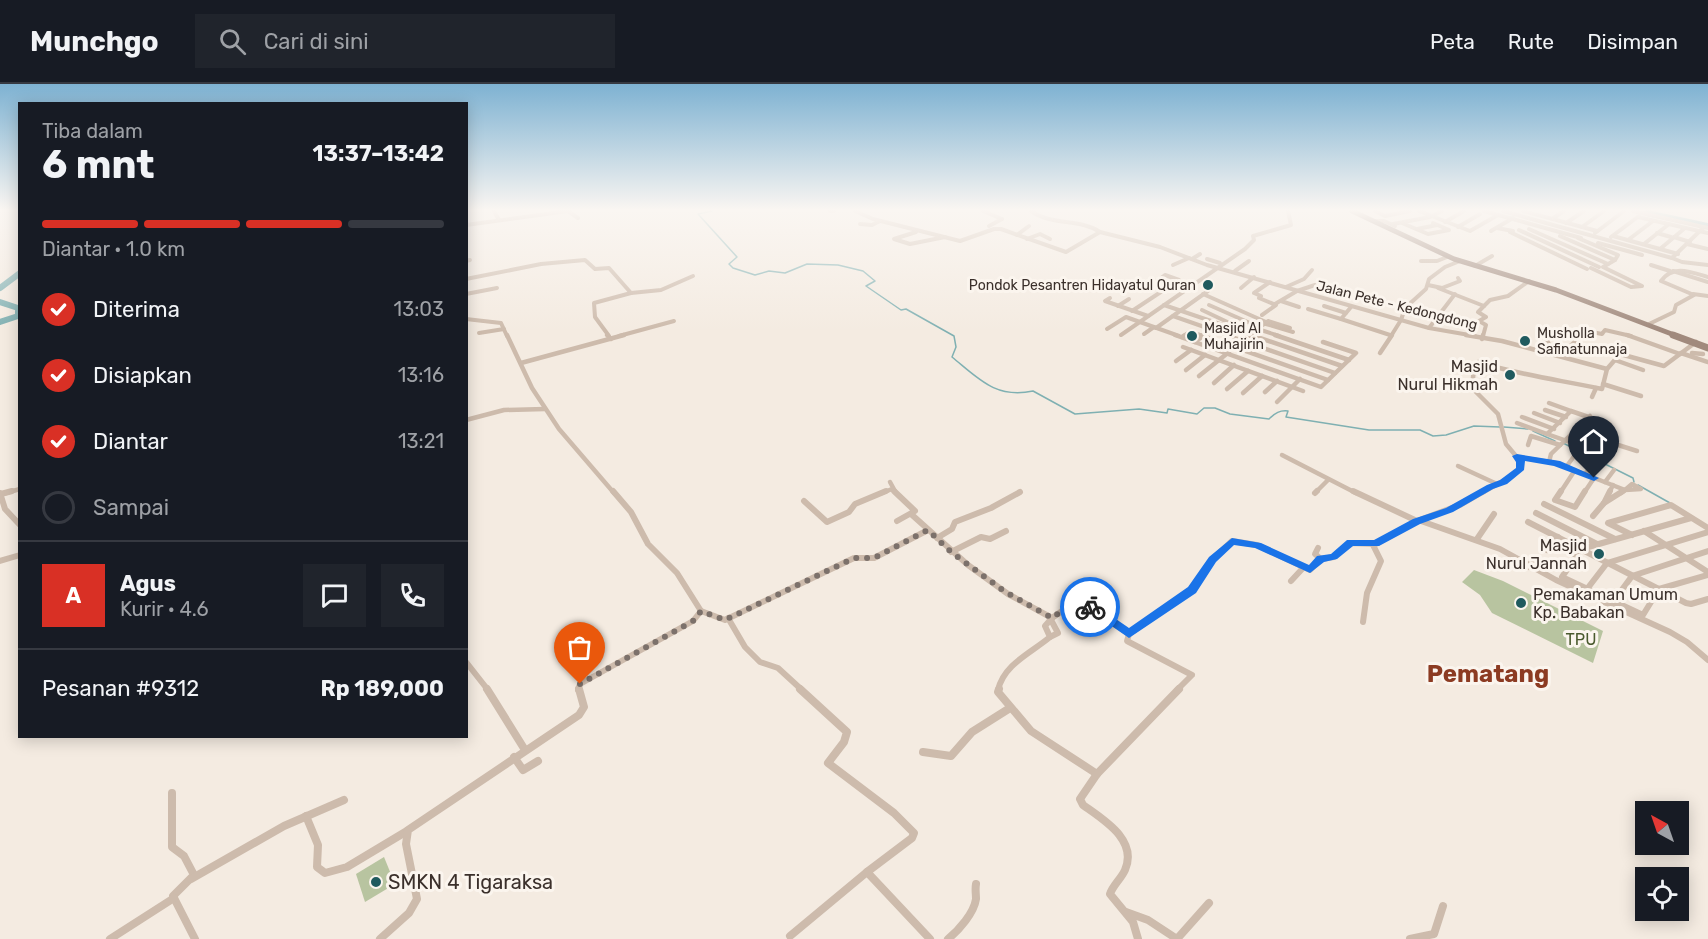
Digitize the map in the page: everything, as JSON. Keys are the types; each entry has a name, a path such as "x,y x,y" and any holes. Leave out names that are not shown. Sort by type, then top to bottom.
{"street":[{"path":"1170,251 1190,259 1219,265"},
{"path":"1121,335 1219,265 1243,251"},
{"path":"1437,251 1447,257 1508,278 1529,281 1708,348"},
{"path":"1549,251 1630,286 1642,286 1564,251"},
{"path":"1579,251 1608,264"},
{"path":"1595,251 1615,260"},
{"path":"1581,270 1601,267 1615,260 1618,255 1608,251"},
{"path":"1627,251 1642,255"},
{"path":"1646,251 1682,262 1708,265"},
{"path":"1666,251 1677,254"},
{"path":"1672,258 1680,251"},
{"path":"1173,265 1200,254"},
{"path":"1474,266 1492,256"},
{"path":"1421,261 1437,261 1447,257"},
{"path":"1208,259 1219,265"},
{"path":"468,279 541,264 585,260 595,269 609,268 631,292"},
{"path":"1235,271 1249,261"},
{"path":"1380,353 1401,320 1405,308 1428,285 1426,283 1431,276 1460,261"},
{"name":"Jalan Pete - Kedongdong","path":"1219,265 1297,291 1429,328 1548,352 1607,369"},
{"path":"1651,266 1708,282"},
{"path":"1708,275 1682,269 1670,271 1660,280 1693,294 1708,296"},
{"path":"1286,287 1304,279 1312,270"},
{"path":"1150,286 1166,275 1193,285"},
{"path":"611,339 597,321 593,304 604,298 631,292 661,290 693,276"},
{"path":"1242,288 1254,277"},
{"path":"1438,288 1453,286 1460,281 1458,278"},
{"path":"1132,311 1179,280"},
{"path":"1482,339 1486,325 1479,321 1486,316 1478,312 1492,299 1508,296 1529,281"},
{"path":"1270,282 1254,293 1261,296 1259,298 1275,304"},
{"path":"1262,315 1297,291 1315,285"},
{"path":"1428,285 1484,306"},
{"path":"468,294 497,288"},
{"path":"1144,334 1206,293 1266,323"},
{"path":"1158,294 1173,299"},
{"path":"1429,328 1455,294"},
{"path":"1649,324 1674,312 1676,304 1693,294"},
{"path":"1110,298 1105,302 1148,316"},
{"path":"1118,306 1129,299"},
{"path":"1189,322 1216,300"},
{"path":"1281,301 1299,307"},
{"path":"1358,308 1364,302"},
{"path":"1164,305 1342,366"},
{"path":"1209,305 1259,328 1348,360"},
{"path":"1324,306 1346,313"},
{"path":"1341,320 1352,307"},
{"path":"1308,309 1390,335"},
{"path":"1202,310 1251,334"},
{"path":"1173,316 1335,373"},
{"path":"1107,329 1126,317 1321,387 1356,353 1323,342"},
{"path":"468,319 499,321 529,383 559,429 631,512 648,544 672,567 701,611 720,620 854,558 874,558 928,530"},
{"path":"521,363 674,321"},
{"path":"1199,376 1266,323 1271,321 1292,330"},
{"path":"1454,334 1459,328"},
{"path":"479,333 504,329"},
{"path":"1548,352 1550,347 1545,336 1559,330 1581,335"},
{"path":"1560,355 1588,331 1602,334 1605,330 1626,333 1645,343 1708,362"},
{"path":"1182,337 1191,332 1328,380"},
{"path":"1195,342 1203,336"},
{"path":"1138,939 1133,922 1111,897 1110,891 1126,868 1127,846 1118,833 1080,801 1083,792 1097,774 1192,675 1139,649 1126,640 1129,634 1192,590 1213,559 1232,541 1257,545 1310,570 1321,559 1334,557 1350,543 1373,545 1419,521 1460,505 1499,484 1521,468 1521,462 1506,444 1498,414 1472,388 1474,368 1478,362 1516,374 1546,377 1602,389 1607,369 1620,354 1664,366 1696,342"},
{"path":"1243,393 1300,344"},
{"path":"1183,347 1303,390"},
{"path":"1176,361 1191,350"},
{"path":"1264,357 1271,351"},
{"path":"1682,353 1703,354"},
{"path":"1186,370 1205,355"},
{"path":"1615,360 1642,370"},
{"path":"1214,383 1234,365"},
{"path":"1227,389 1248,370"},
{"path":"1276,402 1300,379"},
{"path":"1265,392 1277,381"},
{"path":"1603,384 1641,396"},
{"path":"1592,397 1596,388"},
{"path":"1517,423 1546,437 1586,449 1609,424 1549,403"},
{"path":"468,419 504,410 545,409"},
{"path":"1545,410 1566,417"},
{"path":"1528,445 1531,436 1546,437 1571,411"},
{"path":"1534,413 1560,423"},
{"path":"1551,454 1590,416"},
{"path":"1522,417 1554,429"},
{"path":"1546,437 1551,454 1549,462"},
{"path":"1594,441 1612,448 1616,442 1637,451"},
{"path":"1566,467 1578,451"},
{"path":"1282,455 1328,480 1419,521 1477,539 1513,555 1529,567 1670,632 1687,642 1708,660"},
{"path":"1517,456 1566,467 1625,490 1604,503"},
{"path":"1585,474 1596,461"},
{"path":"1458,466 1499,484"},
{"path":"1575,470 1555,500 1574,508 1594,478"},
{"path":"1605,482 1614,470"},
{"path":"1315,492 1328,480"},
{"path":"890,482 894,487 892,489 914,510 897,521"},
{"path":"1593,516 1604,503 1613,486"},
{"path":"804,501 827,522 849,513 855,504 892,489"},
{"path":"18,490 0,494 3,510 18,523"},
{"path":"937,538 952,529 957,522 978,514 1020,492"},
{"path":"1544,504 1615,539"},
{"path":"1632,535 1608,523 1671,505 1708,530"},
{"path":"1536,513 1597,544"},
{"path":"911,514 951,552 1004,591 1051,619"},
{"path":"1477,539 1494,514"},
{"path":"1691,518 1581,549 1561,577 1611,604 1643,615 1659,589 1708,574"},
{"path":"1528,522 1686,603 1691,604 1708,599"},
{"path":"1587,589 1607,563 1708,530"},
{"path":"951,552 980,537 990,539 1006,531"},
{"path":"1644,531 1708,574"},
{"path":"1547,550 1558,537"},
{"path":"1363,622 1367,593 1381,561 1373,545"},
{"path":"1318,548 1315,554 1321,559"},
{"path":"1611,604 1632,576 1708,551"},
{"path":"0,561 18,556"},
{"path":"1529,567 1538,561"},
{"path":"1292,581 1303,568"},
{"path":"1097,774 1031,731 998,692 1005,673 1050,637 1045,626 1051,619 1080,600 1129,634"},
{"path":"1680,610 1686,603"},
{"path":"306,816 318,845 317,867 325,873 347,867 408,830 579,715 584,707 578,691 580,684 693,621 701,611"},
{"path":"728,618 745,647 759,662 778,668 847,732 844,742 828,763 860,787 881,799 914,833 912,838 790,936"},
{"path":"468,665 485,686 525,750"},
{"path":"923,752 951,756 972,732 1010,708"},
{"path":"514,757 523,770 538,761"},
{"path":"172,793 172,847 187,861 193,873 191,879"},
{"path":"195,939 174,898 174,893 191,879 306,816 344,800"},
{"path":"380,939 409,913 417,899 406,844 408,830"},
{"path":"867,872 930,939"},
{"path":"948,939 959,930 975,902 976,884"},
{"path":"110,939 174,898"},
{"path":"1125,911 1148,920 1177,939 1209,903"},
{"path":"1410,939 1434,934 1443,906"}],"green space":[{"name":"TPU","path":"1474,570 1503,581 1603,631 1593,663 1492,613 1480,595 1462,582"},
{"path":"384,857 395,884 365,902 356,874"}],"waterway":[{"path":"731,251 737,257 729,264 733,268 755,275 769,271 785,273 807,264 838,265 863,271 875,281 866,286 901,310 906,309 954,336 956,347 952,357 980,380 998,390 1020,393 1033,391 1075,414 1139,409 1167,413 1168,409 1197,414 1204,408 1215,408 1230,414 1269,419 1278,412 1288,411 1286,417 1369,430 1420,430 1433,436 1446,435 1474,426 1500,427"},
{"path":"0,288 18,274"},
{"path":"0,302 18,308 18,316 0,322"},
{"path":"1504,427 1528,429"},
{"path":"1533,431 1555,441"},
{"path":"1563,443 1633,478 1634,482"},
{"path":"1638,485 1670,503"}],"way so far":[{"path":"580,684 693,621 701,611 716,619 725,620 854,558 874,558 928,530 951,552 1004,591 1052,618 1078,599 1090,607"}],"place":[{"name":"Pondok Pesantren Hidayatul Quran","path":"1208,285"},
{"name":"Masjid Al Muhajirin","path":"1192,336"},
{"name":"Musholla Safinatunnaja","path":"1525,341"},
{"name":"Masjid Nurul Hikmah","path":"1510,375"},
{"name":"Masjid Nurul Jannah","path":"1599,554"},
{"name":"Pemakaman Umum Kp. Babakan","path":"1521,603"},
{"name":"SMKN 4 Tigaraksa","path":"376,882"}],"district":[{"name":"Pematang","path":"1488,674"}],"route":[{"path":"1090,607 1129,634 1192,590 1213,559 1232,541 1257,545 1310,570 1321,559 1334,557 1350,543 1376,544 1417,521 1449,510 1490,487 1504,482 1521,468 1521,462 1517,456 1556,463 1594,478"}]}
